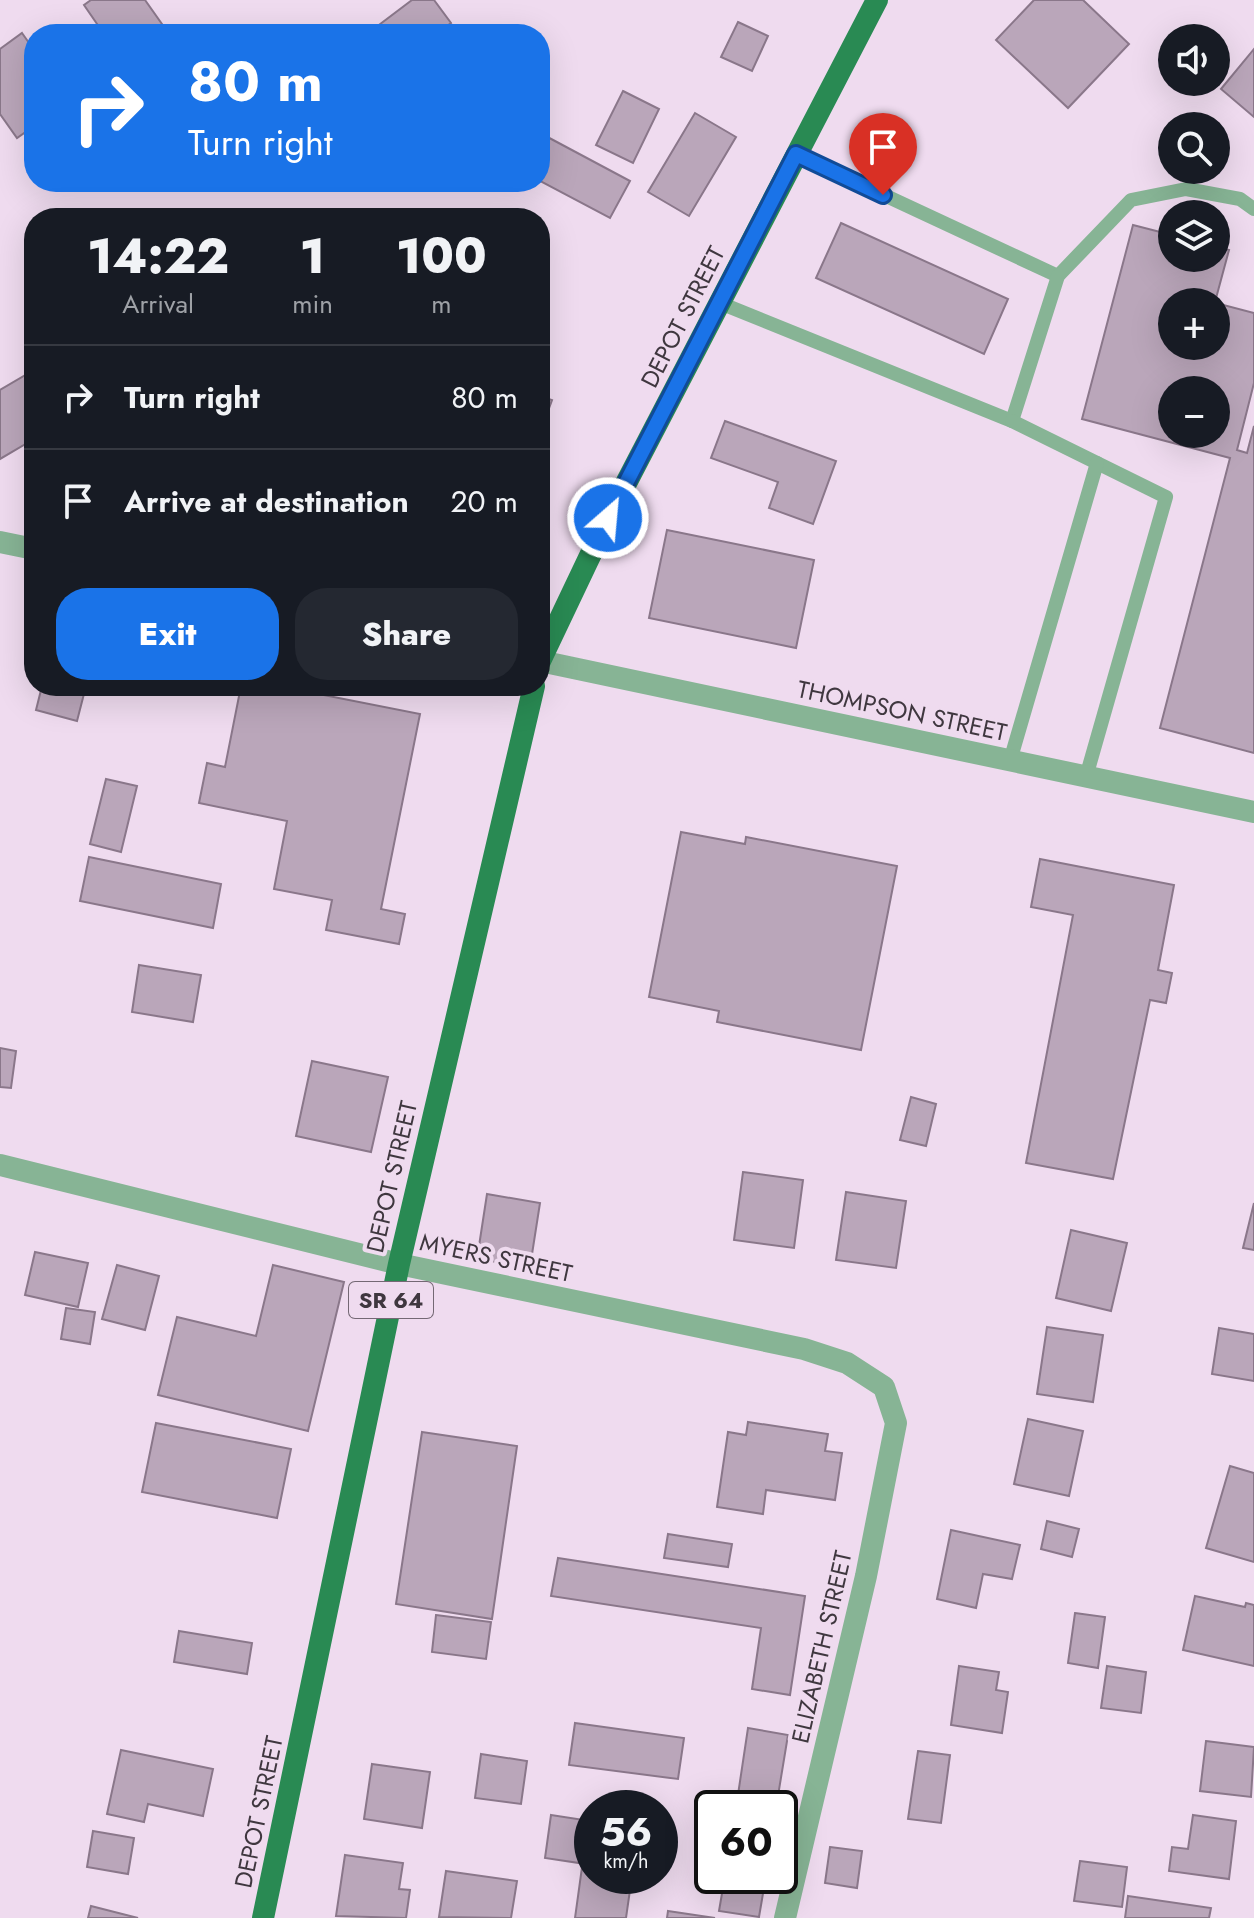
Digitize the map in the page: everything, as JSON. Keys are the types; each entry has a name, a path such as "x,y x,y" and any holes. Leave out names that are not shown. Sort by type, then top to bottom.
{"main road":[{"name":"DEPOT STREET","path":"550,640 608,518 877,0"},
{"name":"DEPOT STREET","path":"263,1918 399,1264 532,696"}],"street":[{"path":"0,542 24,547"},
{"name":"THOMPSON STREET","path":"550,663 1254,812"},
{"name":"MYERS STREET","path":"0,1165 399,1264 804,1349 847,1363 884,1387"},
{"name":"ELIZABETH STREET","path":"785,1918 866,1576 896,1423 884,1387"}],"lane":[{"path":"796,154 1058,276"},
{"path":"1012,421 1058,276 1131,200 1186,189 1240,199 1254,209"},
{"path":"720,303 1012,421 1166,497 1086,777"},
{"path":"1010,761 1097,463"}],"building":[{"path":"91,0 145,0 162,24 97,24 84,5"},
{"path":"412,0 434,0 451,23 450,24 380,24"},
{"path":"1034,0 1083,0 1129,44 1068,108 996,40"},
{"path":"738,22 768,36 752,71 721,57"},
{"path":"22,33 24,36 24,133 17,138 0,114 0,49"},
{"path":"1254,49 1254,117 1229,96 1230,78"},
{"path":"623,91 659,109 633,163 596,145"},
{"path":"695,113 736,137 689,216 648,192"},
{"path":"550,138 630,181 610,218 550,186"},
{"path":"841,223 1008,299 984,354 816,278"},
{"path":"1133,225 1158,231 1158,272 1223,272 1219,288 1158,288 1158,360 1230,360 1230,307 1254,313 1254,383 1237,450 1247,453 1254,426 1254,753 1160,728 1230,458 1192,448 1230,448 1230,376 1158,376 1158,439 1082,419"},
{"path":"24,376 24,445 0,459 0,390"},
{"path":"725,421 836,461 813,524 769,508 778,482 711,458"},
{"path":"667,530 814,560 796,648 649,618"},
{"path":"40,696 83,696 77,721 36,710"},
{"path":"239,696 329,696 420,714 381,909 405,914 399,944 326,930 332,900 274,889 287,821 199,803 207,763 225,767"},
{"path":"106,779 137,786 121,852 90,844"},
{"path":"681,832 745,844 746,837 897,866 861,1050 717,1022 719,1011 649,997"},
{"path":"89,857 221,884 213,928 80,901"},
{"path":"1040,859 1174,885 1158,970 1172,973 1166,1003 1150,1000 1113,1179 1026,1163 1073,915 1031,907"},
{"path":"139,965 201,975 193,1022 132,1012"},
{"path":"0,1048 16,1051 11,1088 0,1087"},
{"path":"312,1061 388,1077 371,1152 296,1136"},
{"path":"911,1097 936,1104 926,1146 900,1140"},
{"path":"743,1172 803,1180 794,1248 734,1240"},
{"path":"846,1192 906,1201 896,1268 836,1260"},
{"path":"487,1194 540,1203 530,1267 477,1259"},
{"path":"1254,1203 1254,1250 1243,1248"},
{"path":"1071,1230 1127,1243 1111,1311 1056,1298"},
{"path":"35,1252 88,1263 78,1307 25,1295"},
{"path":"117,1265 159,1276 145,1330 102,1319"},
{"path":"273,1265 344,1282 308,1431 158,1395 177,1317 256,1336"},
{"path":"66,1308 95,1312 90,1344 61,1339"},
{"path":"1047,1327 1103,1335 1093,1402 1037,1394"},
{"path":"1219,1328 1254,1334 1254,1381 1212,1374"},
{"path":"1028,1419 1083,1431 1069,1496 1014,1484"},
{"path":"748,1422 828,1434 825,1451 842,1453 835,1500 766,1490 763,1514 717,1507 728,1432 746,1435"},
{"path":"156,1423 291,1449 277,1518 142,1492"},
{"path":"422,1432 517,1446 492,1619 396,1604"},
{"path":"1230,1466 1254,1473 1254,1562 1206,1548"},
{"path":"1047,1521 1079,1529 1072,1557 1041,1549"},
{"path":"951,1530 1020,1545 1012,1579 983,1574 976,1608 937,1599"},
{"path":"668,1534 732,1544 728,1567 664,1558"},
{"path":"558,1558 805,1596 790,1695 752,1689 761,1628 551,1596"},
{"path":"1195,1596 1245,1607 1246,1603 1254,1605 1254,1666 1183,1650"},
{"path":"1075,1613 1105,1617 1098,1668 1068,1663"},
{"path":"436,1615 491,1622 486,1659 432,1652"},
{"path":"179,1631 252,1643 247,1674 174,1662"},
{"path":"959,1666 999,1672 996,1690 1008,1692 1002,1733 951,1725"},
{"path":"1107,1666 1146,1672 1141,1713 1101,1708"},
{"path":"575,1723 684,1738 678,1779 569,1765"},
{"path":"748,1728 788,1735 779,1790 739,1790"},
{"path":"1206,1741 1254,1747 1251,1797 1200,1791"},
{"path":"121,1750 213,1769 203,1816 148,1804 144,1822 107,1814"},
{"path":"918,1751 950,1755 941,1823 908,1819"},
{"path":"481,1754 527,1761 521,1804 475,1798"},
{"path":"372,1764 430,1772 422,1828 364,1819"},
{"path":"551,1815 574,1818 574,1862 545,1858"},
{"path":"1193,1815 1236,1821 1229,1879 1169,1871 1172,1847 1188,1849"},
{"path":"93,1831 134,1838 128,1874 87,1867"},
{"path":"830,1847 862,1851 857,1888 825,1883"},
{"path":"345,1855 403,1863 399,1889 410,1890 406,1918 336,1916"},
{"path":"1080,1861 1127,1867 1122,1907 1074,1901"},
{"path":"446,1871 517,1881 511,1918 439,1917"},
{"path":"578,1894 629,1894 626,1918 575,1918"},
{"path":"722,1894 763,1894 759,1917 719,1911"},
{"path":"1128,1896 1211,1908 1209,1918 1125,1918"},
{"path":"91,1906 138,1918 88,1918"},
{"path":"668,1911 715,1918 667,1918"}],"route":[{"path":"608,518 796,154 883,195"}]}
